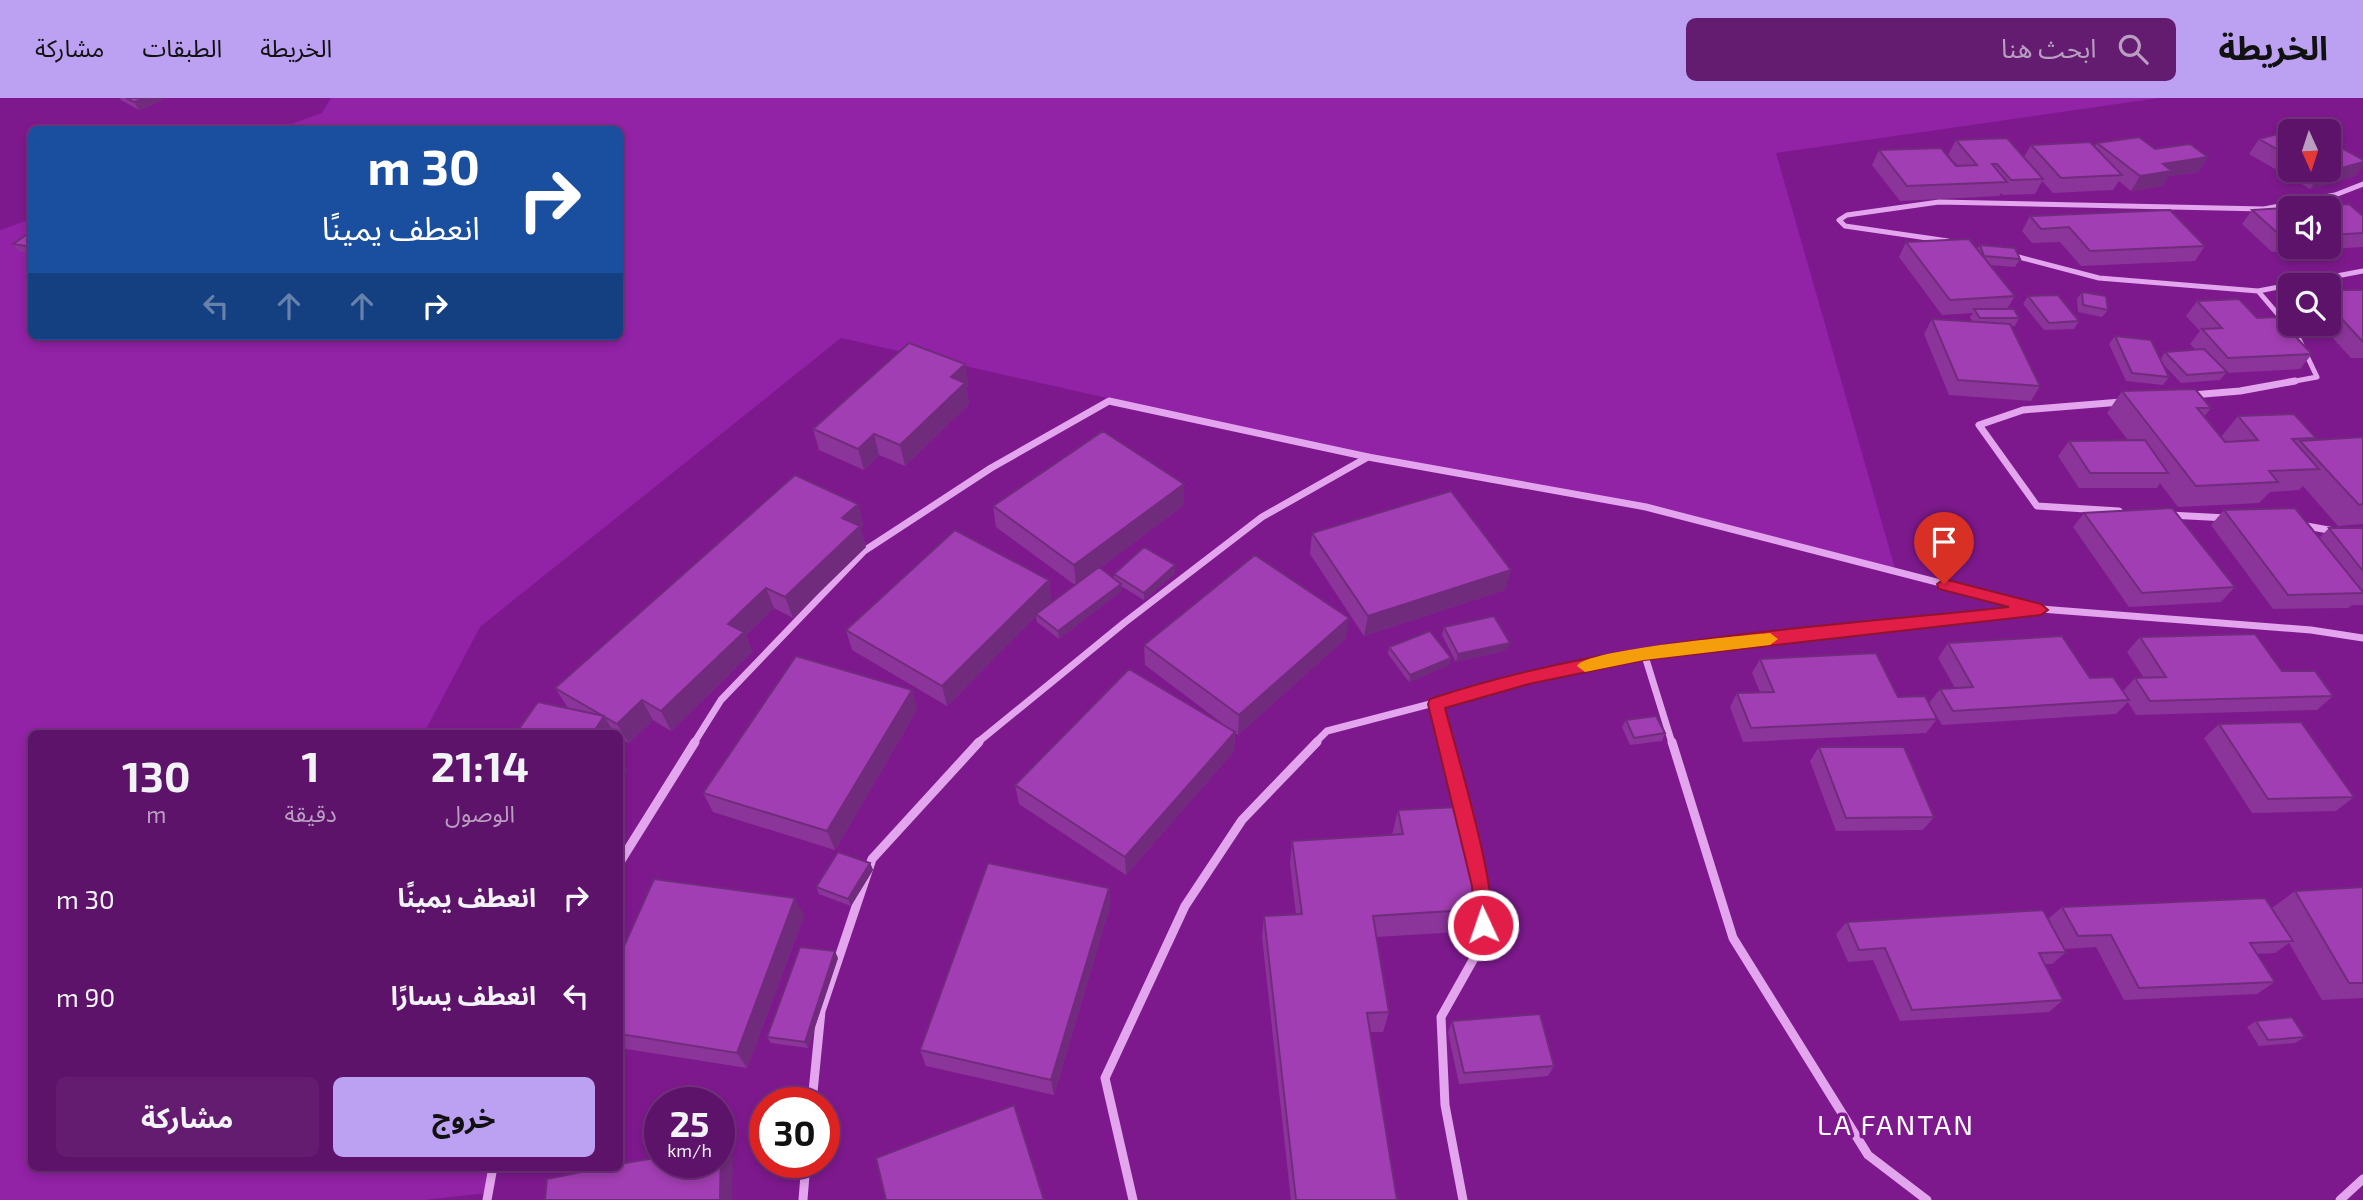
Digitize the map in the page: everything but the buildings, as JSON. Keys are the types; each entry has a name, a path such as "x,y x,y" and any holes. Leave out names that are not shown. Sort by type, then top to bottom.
{"street":[{"path":"1955,242 1845,226 1839,220 1847,215 1938,202 2264,209 2335,195 2363,184"},
{"path":"2005,254 2099,278 2259,291 2363,271"},
{"path":"2186,396 2240,391 2317,377 2299,339 2259,291"},
{"path":"623,857 721,700 864,551 991,467 1109,401 1368,457 1646,507 2041,610 2311,630 2363,638"},
{"path":"2130,512 2036,506 1979,425 2023,410 2132,401"},
{"path":"813,1087 821,1011 872,859 975,745 1124,623 1262,517 1368,457"},
{"path":"2157,514 2238,519"},
{"path":"2294,524 2343,533"},
{"path":"1133,1200 1105,1078 1185,906 1242,820 1327,731 1529,678 1644,653 2041,610"},
{"path":"1644,653 1733,938 1868,1155 1927,1200"},
{"path":"1436,704 1481,886 1483,925 1474,960 1441,1017 1445,1105 1464,1200"},
{"path":"487,1200 492,1171"},
{"path":"803,1200 805,1178"},
{"path":"2340,1200 2363,1179"}],"shaded area":[{"path":"331,98 2159,98 1776,153 1896,572 1646,507 1368,457 841,338 480,627 426,730 28,730 28,1171 492,1171 487,1193 424,1200 0,1200 0,230 28,220 28,340 623,340 623,126 286,126 322,113"}],"slow traffic":[{"path":"1585,666 1644,653 1770,639"}],"district":[{"name":"LA FANTAN","path":"1896,1125"}],"route":[{"path":"1483,925 1481,886 1436,704 1529,678 1644,653 2041,610 1944,584"}]}
